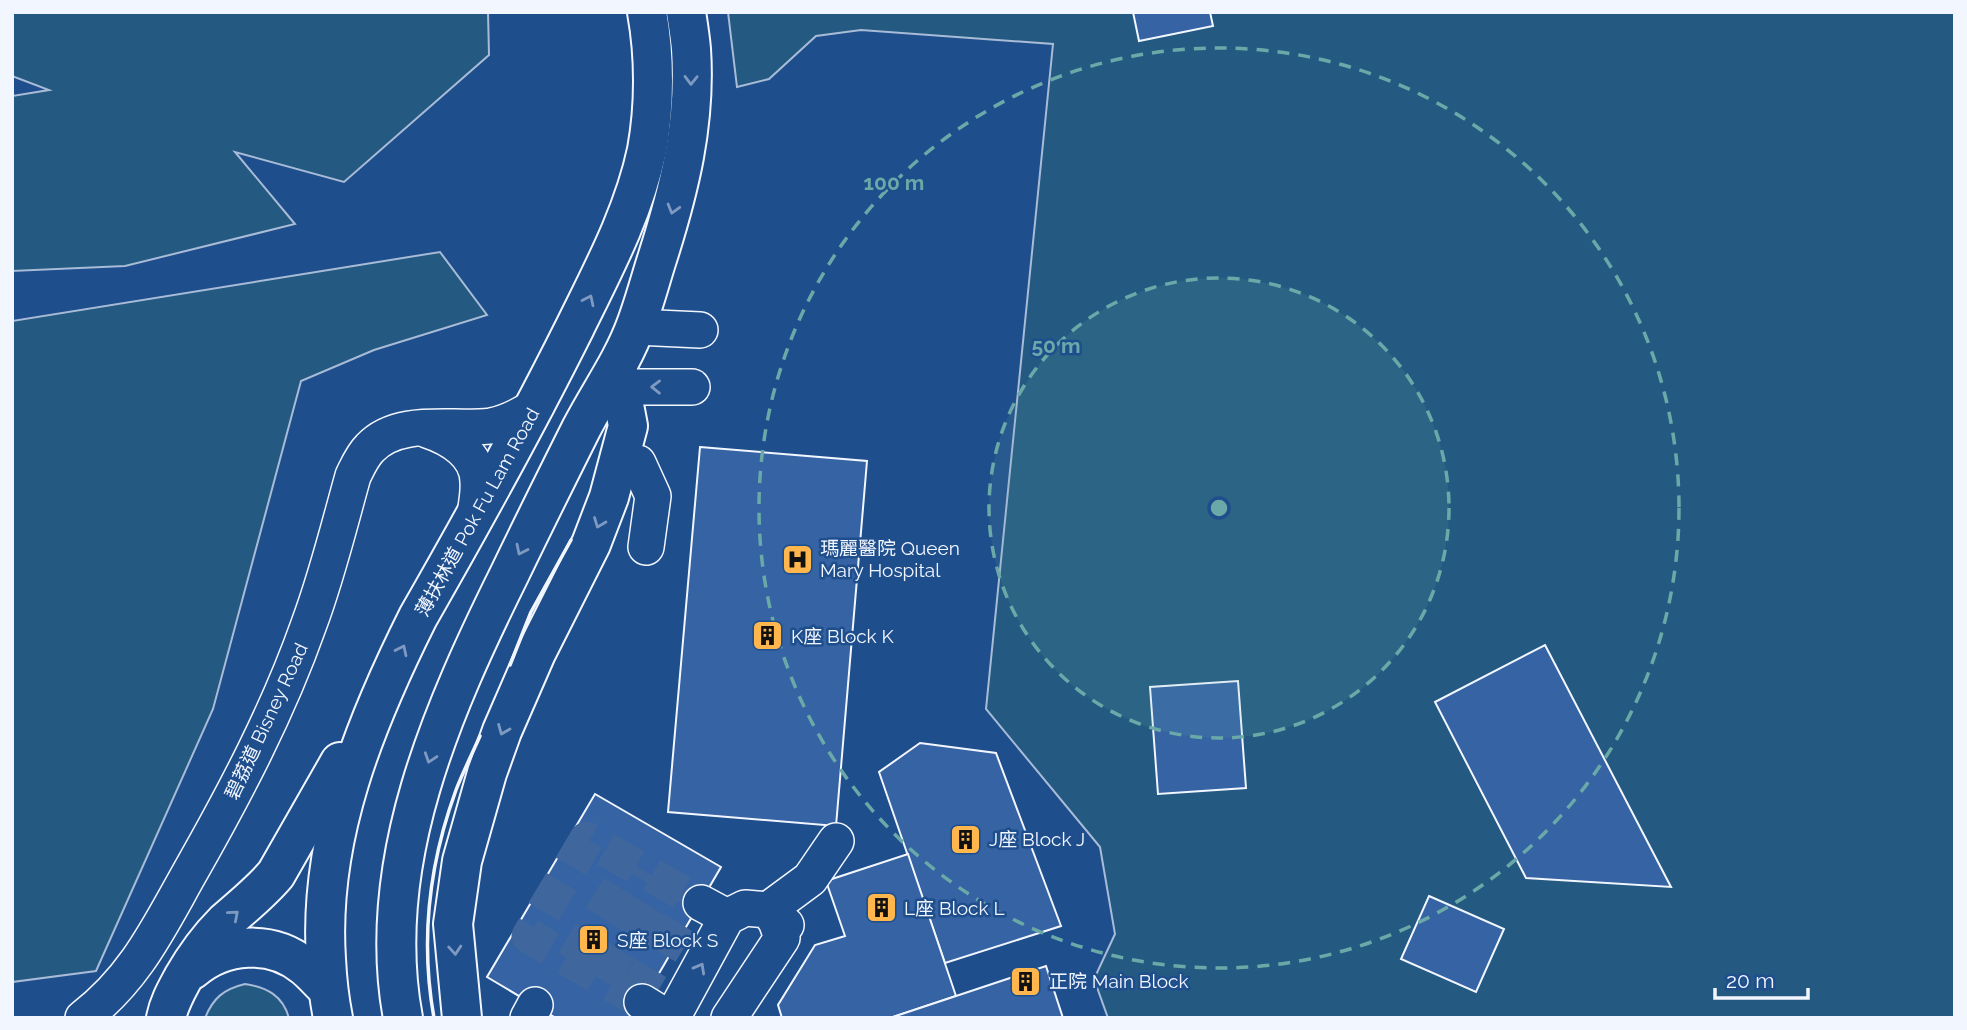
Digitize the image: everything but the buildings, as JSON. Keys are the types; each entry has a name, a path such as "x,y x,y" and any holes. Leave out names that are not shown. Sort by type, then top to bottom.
{"main road":[{"name":"薄扶林道 Pok Fu Lam Road","path":"331,1005 324,922 332,852 346,792 386,683 418,617 536,406 622,228 638,186 647,149 652,104 652,69 647,12"},
{"path":"403,1014 397,938 400,890 418,792 473,647 573,446 619,377 672,212 685,158 691,86 691,49 686,12"},
{"path":"462,1018 453,925 462,861 502,731 536,653 591,544 609,497 628,426 619,377"},
{"path":"172,1003 193,960 208,941 264,888 283,863 386,683"},
{"path":"172,1003 187,975 199,965 223,951 246,947 266,948 304,965 331,1005"}],"street":[{"path":"636,327 700,330"},
{"path":"619,377 692,387"},
{"name":"碧荔道 Bisney Road","path":"83,1018 111,995 153,939 263,737 310,624 353,476 360,461 370,448 395,432 493,425 513,420 536,406"},
{"path":"424,429 453,441 465,451 474,465 479,481 475,516"},
{"path":"620,459 638,463 653,496 646,547"},
{"path":"768,910 810,879 836,841"},
{"path":"661,1013 714,910 745,908 768,910 791,930 801,946 759,1018"},
{"path":"729,1018 782,938 776,921 768,910"}],"shaded area":[{"path":"12,12 488,12 489,55 344,182 235,152 295,224 125,266 12,271 12,96 49,90 12,76"},
{"path":"728,12 1955,12 1955,1018 1108,1018 1094,979 1115,934 1100,847 986,709 1053,44 861,30 816,36 769,79 737,87"},
{"path":"440,252 487,315 374,350 301,381 213,709 96,971 12,982 12,321"},
{"path":"245,984 260,987 273,994 283,1004 289,1018 205,1018 220,995"}],"tunnel":[{"path":"642,1002 529,936 587,839 701,903"},
{"path":"573,962 633,864"},
{"path":"602,980 663,882"},
{"path":"633,998 694,898"}],"wall":[{"path":"510,665 531,612 571,540"},
{"path":"434,1018 428,960 433,874 456,790 480,736"}],"place":[{"name":"瑪麗醫院 Queen Mary Hospital","path":"797,559"},
{"name":"K座 Block K","path":"768,636"},
{"name":"J座 Block J","path":"966,839"},
{"name":"L座 Block L","path":"881,908"},
{"name":"S座 Block S","path":"594,940"},
{"name":"正院 Main Block","path":"1026,981"}]}
